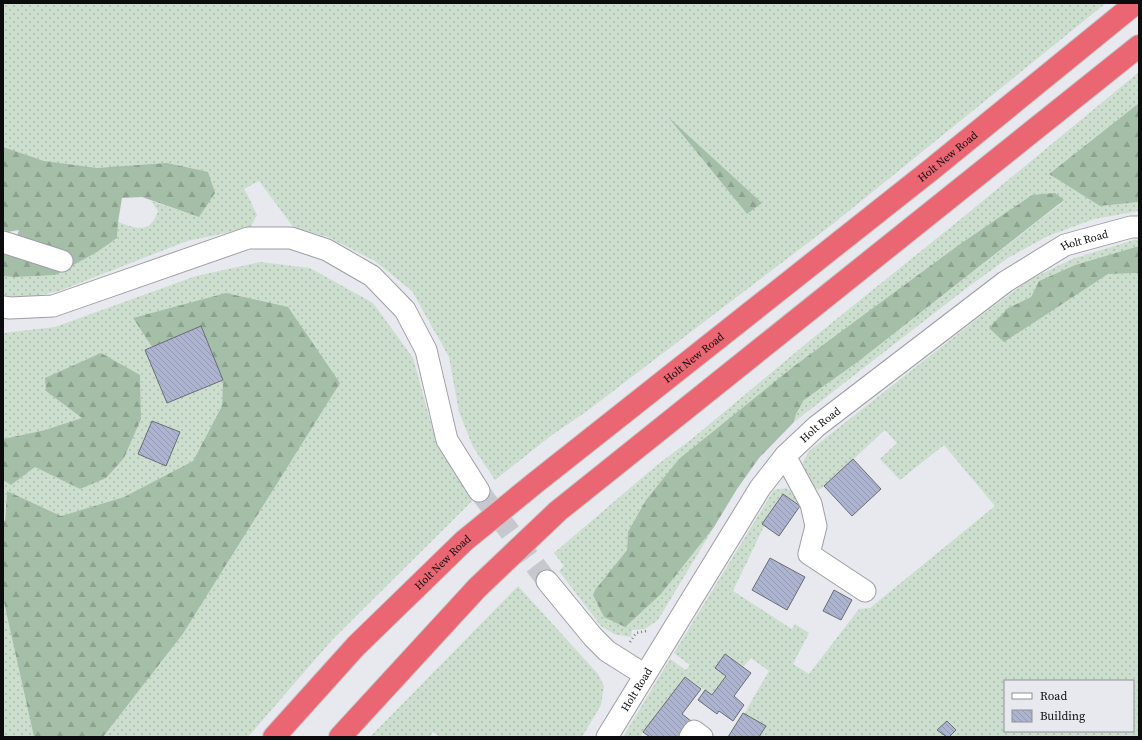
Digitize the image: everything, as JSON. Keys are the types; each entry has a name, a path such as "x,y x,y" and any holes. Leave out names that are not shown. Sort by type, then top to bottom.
{"highway":[{"name":"Holt New Road","path":"274,737 356,646 464,541 541,478 932,169 1136,3"},
{"path":"340,737 477,588 558,511 1139,46"}],"street":[{"name":"Holt Road","path":"607,737 760,488 785,456 817,426 1005,282 1066,245 1139,227"},
{"path":"3,307 53,306 248,238 290,238 327,250 372,276 405,310 426,350 448,440 479,491"},
{"path":"3,242 62,261"},
{"path":"785,456 811,504 816,526 809,554 866,591"},
{"path":"547,581 593,637 607,651 645,675"},
{"path":"690,737 694,731 702,737"}],"green space":[{"path":"3,3 1106,3 834,223 587,411 552,435 495,480 473,447 459,412 449,357 412,291 375,261 328,237 294,228 259,181 244,189 257,215 250,228 187,241 59,291 30,297 3,296 3,276 13,277 117,238 118,222 137,228 147,226 155,218 158,211 151,201 199,217 214,193 3,162","holes":["670,120 762,203 747,214"]},
{"path":"1139,72 1139,103 1049,174 1100,206 1139,202 1139,211 1094,219 1048,236 1008,258 964,290 794,422 796,414 804,400 859,361 1064,201 956,247 901,288 628,532 627,550 593,594 661,594 714,527 658,620 645,629 632,630 631,637 614,634 601,626 559,571 564,566 554,553 657,465 693,438 808,342 962,218"},
{"path":"1139,103 1139,202 1100,206 1049,174"},
{"path":"668,117 762,203 747,214"},
{"path":"3,147 44,161 97,168 167,163 208,172 215,193 199,217 142,197 122,198 117,238 97,252 55,275 3,276 3,248 16,239 19,230 7,232 3,229"},
{"path":"1055,193 1064,200 859,361 804,400 796,414 794,422 759,458 737,489 714,527 661,594 625,627 604,617 593,595 595,590 627,550 628,532 646,500 679,459 793,367 956,247 1032,195"},
{"path":"1134,240 1139,240 1139,246 1075,265 1039,281 1031,297 1008,308 1040,317 1108,274 1139,273 1139,737 759,737 765,726 744,714 769,671 751,658 743,667 725,654 715,668 726,676 712,695 685,677 640,737 623,737 670,659 686,670 690,665 674,653 774,490 786,488 797,494 802,504 800,506 782,494 762,524 764,526 733,591 792,629 795,624 809,633 793,664 809,674 859,609 870,608 995,506 944,445 900,480 880,459 897,443 885,430 824,486 819,490 817,488 812,495 803,478 802,469 809,451 982,315 1029,280 1072,259"},
{"path":"1139,246 1139,273 1108,274 1004,342 989,328 1008,308 1031,297 1039,281 1075,265"},
{"path":"260,262 310,268 373,303 413,358 432,427 446,456 464,487 474,499 332,640 248,737 103,737 182,635 288,307 133,318 152,347 145,350 167,403 223,380 222,406 193,461 124,497 61,516 7,491 4,521 3,480 11,485 35,467 80,489 124,458 141,419 140,375 46,391 83,418 45,430 3,439 3,333 55,327 196,276","holes":["152,421 179,432 165,465 138,454"]},
{"path":"226,293 288,307 340,383 182,635 103,737 34,737 3,598 3,520 5,521 7,491 61,516 124,497 193,461 222,406 223,380 201,327 152,347 133,318"},
{"path":"101,353 140,375 141,419 124,458 106,478 80,489 35,467 11,485 3,480 3,439 45,430 82,418 46,391 45,378"},
{"path":"518,586 598,674 604,686 601,705 582,737 440,737 433,732 430,737 370,737"},
{"path":"3,598 34,737 3,737"}],"building":[{"path":"201,326 223,380 167,403 145,350"},
{"path":"152,421 180,432 166,466 138,454"},
{"path":"853,459 881,489 852,516 824,486"},
{"path":"783,494 800,506 779,536 762,524"},
{"path":"770,558 805,577 787,610 752,590"},
{"path":"834,590 852,600 841,620 823,611"},
{"path":"725,654 751,673 734,696 744,705 733,721 719,711 717,714 698,700 705,690 712,695 726,676 715,668"},
{"path":"685,677 701,689 682,714 691,721 680,737 650,737 643,732"},
{"path":"743,713 766,726 759,737 728,737"},
{"path":"947,721 956,730 949,737 937,730"}],"tunnel":[{"path":"479,491 547,581"}]}
